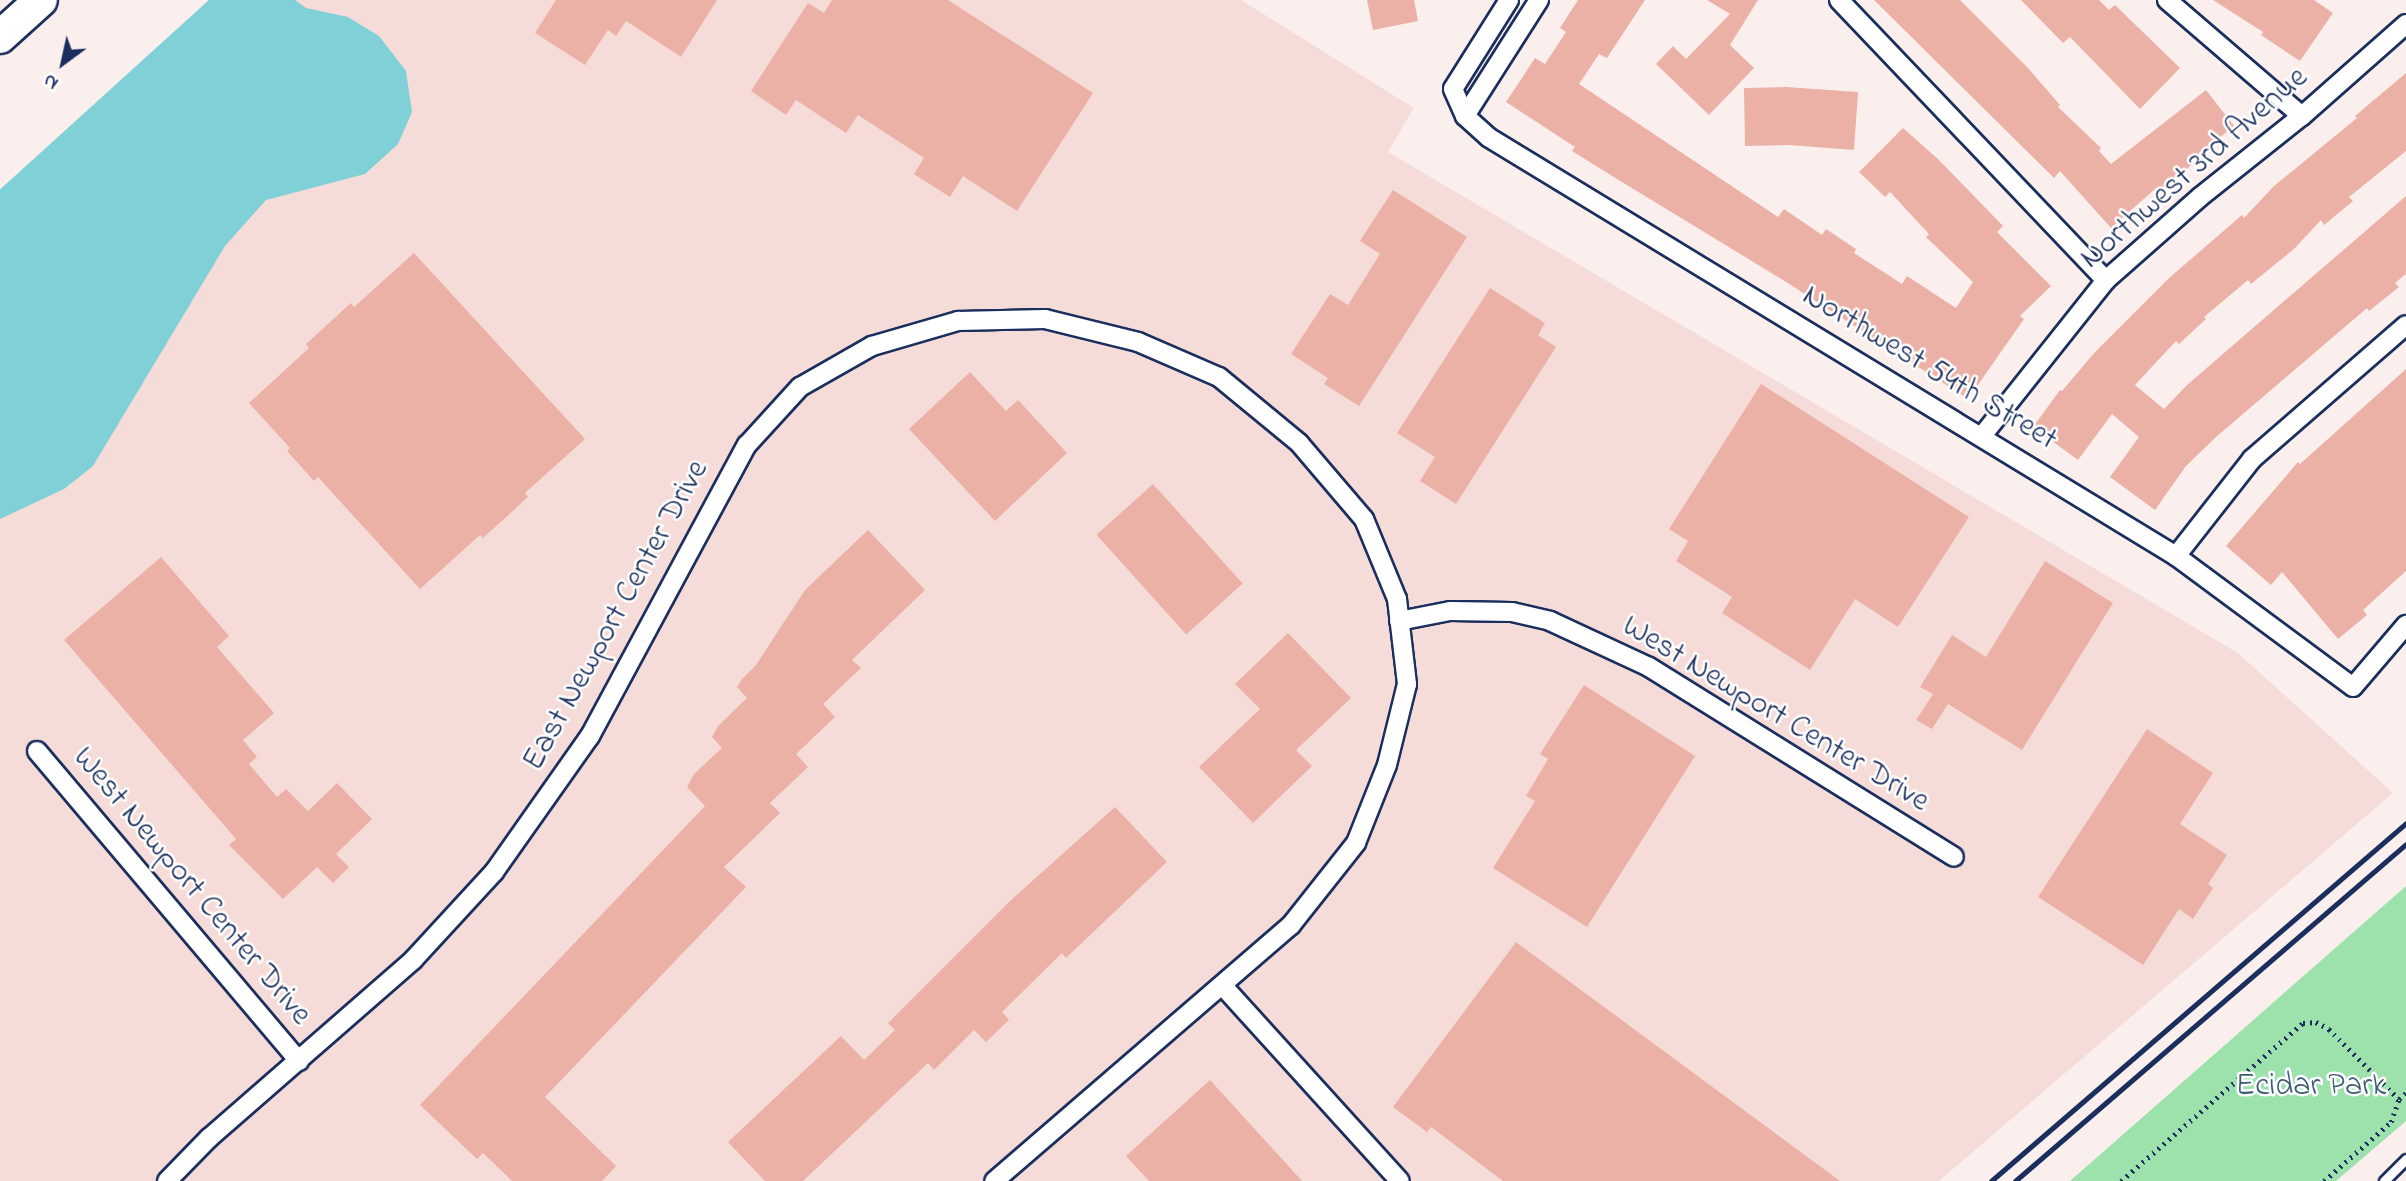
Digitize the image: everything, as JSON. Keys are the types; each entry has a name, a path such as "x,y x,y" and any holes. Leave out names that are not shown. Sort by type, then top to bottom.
{"highway":[{"path":"0,37 41,0"}],"street":[{"path":"1465,116 1453,89 1510,0"},
{"path":"1465,116 1539,0"},
{"path":"1839,0 2106,280"},
{"path":"2167,0 2302,116"},
{"name":"Northwest 3rd Avenue","path":"1982,436 2106,280 2200,197 2302,116 2406,24"},
{"name":"Northwest 54th Street","path":"1465,116 1488,137 2176,556 2353,687 2406,625"},
{"name":"East Newport Center Drive","path":"167,1181 209,1138 413,960 511,850 590,736 747,445 800,387 872,346 958,321 1045,319 1138,342 1219,377 1299,443 1364,519 1396,599 1399,621"},
{"path":"2176,556 2252,460 2406,325"},
{"name":"West Newport Center Drive","path":"1399,621 1450,611 1512,612 1550,621 1649,667 1954,857"},
{"path":"993,1181 1291,925 1356,843 1387,765 1406,684 1399,621"},
{"name":"West Newport Center Drive","path":"37,751 299,1061"},
{"path":"1223,986 1400,1181"}],"lane":[{"path":"2385,1180 2406,1158"}],"path":[{"path":"2121,1181 2303,1023 2316,1022 2329,1029 2399,1099"},
{"path":"2324,1181 2391,1122 2399,1099 2406,1093"}],"shaded area":[{"path":"285,0 1241,0 1414,108 1388,152 2238,653 2393,793 1939,1181 0,1181 0,261"}],"green space":[{"name":"Ecidar Park","path":"2406,886 2406,1121 2336,1181 2070,1181"}],"water":[{"path":"225,0 295,0 306,8 348,17 379,36 406,71 412,112 398,144 365,174 266,200 225,246 93,466 64,489 0,519 0,204"}],"building":[{"path":"556,0 717,0 681,57 626,21 616,36 608,30 585,65 535,33"},
{"path":"832,0 948,0 1093,93 1017,211 963,176 950,197 914,174 924,158 858,115 846,133 796,100 786,115 751,91 808,3 824,13"},
{"path":"1367,0 1414,0 1418,21 1373,30"},
{"path":"1578,0 1645,0 1607,58 1599,54 1579,84 1778,217 1784,209 1822,235 1826,229 1856,249 1854,253 1902,284 1907,276 1956,308 1973,282 1926,237 1929,234 1890,192 1885,197 1859,172 1903,128 1939,160 2003,226 1997,232 2051,286 2020,316 2024,319 1968,399 1783,280 1572,151 1575,147 1506,102 1535,58 1545,64 1566,32 1560,28"},
{"path":"1707,0 1758,0 1730,45 1754,68 1709,115 1656,64 1673,46 1686,59 1730,14"},
{"path":"1874,0 1960,0 2028,68 2060,105 2058,107 2101,148 2099,151 2111,164 2206,90 2234,126 2189,162 2191,165 2161,193 2156,188 2111,228 2060,171 2054,178"},
{"path":"2021,0 2099,0 2109,10 2115,5 2180,68 2140,109 2070,37 2063,43"},
{"path":"2213,0 2314,0 2333,13 2300,61 2261,35 2263,32"},
{"path":"2406,73 2406,151 2349,197 2353,201 2324,225 2321,220 2294,249 2251,284 2248,280 2204,317 2206,319 2179,344 2176,341 2135,385 2164,409 2187,385 2406,196 2406,274 2395,283 2399,287 2369,311 2367,308 2216,437 2186,466 2155,510 2110,477 2139,437 2112,414 2078,460 2033,427 2060,390 2062,391 2095,352 2168,279 2242,215 2244,218 2274,186 2357,118 2355,116"},
{"path":"1786,87 1858,92 1854,150 1789,145 1745,146 1744,88"},
{"path":"1393,190 1467,237 1359,406 1324,384 1328,378 1291,354 1330,294 1348,305 1380,254 1360,241"},
{"path":"414,253 585,439 525,493 528,497 483,538 480,535 420,589 318,477 314,481 287,451 290,448 249,403 309,348 306,344 351,303 354,307"},
{"path":"1490,288 1545,323 1538,335 1556,347 1456,504 1420,481 1435,457 1397,433"},
{"path":"2406,369 2406,571 2363,610 2367,615 2338,639 2282,572 2271,585 2226,546 2298,462 2300,464"},
{"path":"970,372 1006,411 1018,400 1067,453 995,521 909,429"},
{"path":"1761,384 1969,517 1898,627 1855,599 1810,670 1722,613 1732,597 1676,561 1688,541 1669,529"},
{"path":"1153,484 1243,584 1186,634 1097,535"},
{"path":"868,530 925,590 852,660 861,668 823,704 835,717 796,754 808,767 770,803 780,813 724,867 746,887 545,1097 616,1166 602,1181 512,1181 483,1153 477,1159 420,1105 705,806 687,787 694,774 722,748 712,737 718,726 747,698 737,687 756,665 805,590"},
{"path":"161,557 229,636 217,647 274,713 243,740 257,757 249,764 277,797 286,789 308,811 337,783 372,819 336,854 349,867 333,883 317,867 283,899 229,845 236,839 64,640"},
{"path":"2045,561 2113,603 2022,750 1948,704 1932,729 1916,720 1933,694 1920,687 1952,635 1986,657"},
{"path":"1288,633 1351,698 1296,750 1312,766 1253,823 1199,767 1260,709 1235,684"},
{"path":"1584,685 1695,756 1587,927 1493,868 1535,801 1526,796 1548,759 1540,754"},
{"path":"2147,729 2213,773 2180,824 2227,855 2208,884 2213,888 2193,919 2179,909 2143,965 2038,897"},
{"path":"1115,807 1167,862 1066,958 1062,953 1002,1012 1009,1020 986,1042 974,1030 934,1070 928,1063 803,1181 765,1181 728,1142 841,1036 864,1060 895,1030 888,1023 1011,900"},
{"path":"1516,942 1840,1181 1503,1181 1431,1127 1427,1132 1393,1107"},
{"path":"1210,1080 1302,1181 1149,1181 1126,1156"}],"waterway":[{"path":"0,204 225,0"}],"railway":[{"path":"1991,1181 2406,823"},
{"path":"2015,1181 2406,844"}]}
